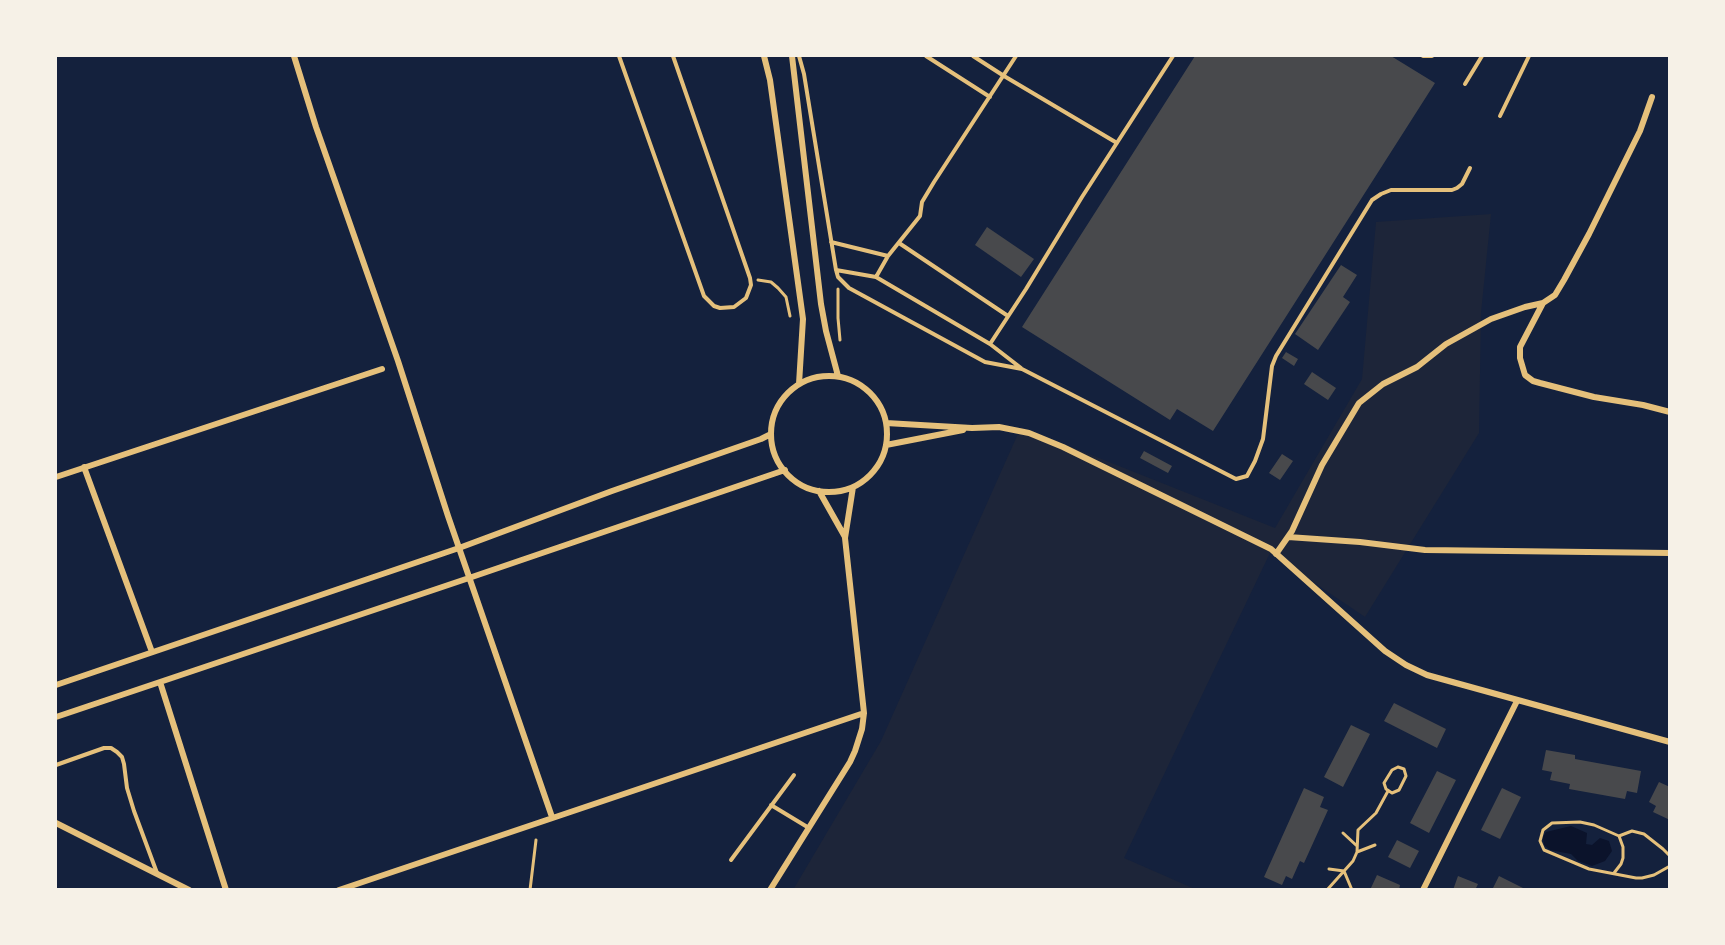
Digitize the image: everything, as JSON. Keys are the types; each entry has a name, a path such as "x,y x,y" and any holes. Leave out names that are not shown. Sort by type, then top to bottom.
{"street":[{"path":"294,56 316,127 398,361 469,578 552,817"},
{"path":"764,56 803,320 799,384"},
{"path":"792,56 823,315 838,376"},
{"path":"1276,554 1292,531 1322,465 1359,403 1383,384 1417,367 1446,344 1491,320 1543,303 1555,295 1589,234 1640,131 1652,97"},
{"path":"1543,303 1520,347 1520,358 1525,375 1533,381 1594,397 1670,412"},
{"path":"56,477 382,369"},
{"path":"838,376 857,382 873,395 886,423 886,445 882,458 866,479 853,487 834,492 819,491 795,482 777,461 771,434 776,410 784,397 799,384 813,378 838,376"},
{"path":"886,423 972,428 999,427 1038,436 1257,542 1276,554 1385,651 1406,665 1427,675 1670,742"},
{"path":"886,445 972,428"},
{"path":"56,685 459,548 771,434"},
{"path":"84,467 152,652"},
{"path":"56,717 785,470"},
{"path":"770,890 855,751 862,729 864,714 845,538 853,487"},
{"path":"819,491 845,538"},
{"path":"1288,537 1360,542 1425,550 1670,553"},
{"path":"160,682 226,890"},
{"path":"1423,890 1517,701"},
{"path":"339,890 864,714"},
{"path":"56,824 189,890"}],"lane":[{"path":"619,56 704,296 708,302 720,308 734,307 746,298 751,285 750,278 673,56"},
{"path":"799,56 838,277 849,288 985,362 1022,369"},
{"path":"926,56 990,97"},
{"path":"973,56 1117,143"},
{"path":"876,277 888,256 920,216 922,202 934,182 1016,56"},
{"path":"990,344 1173,56"},
{"path":"1423,56 1432,56"},
{"path":"1466,84 1482,56"},
{"path":"1500,116 1529,56"},
{"path":"836,270 876,277 990,344 1022,369 1236,479 1247,476 1263,439 1272,366 1276,356 1372,200 1391,190 1452,190 1462,183 1470,168"},
{"path":"831,242 888,256"},
{"path":"898,243 1008,316"},
{"path":"56,765 104,748 111,748 122,757 132,805 157,875"},
{"path":"731,860 794,774"},
{"path":"771,805 809,828"}],"path":[{"path":"838,277 838,318 841,341"},
{"path":"750,278 771,282 786,297 791,325"},
{"path":"1398,767 1404,770 1406,776 1399,790 1388,791 1384,783 1392,770 1398,767"},
{"path":"1327,890 1353,861 1357,852 1357,833 1360,827 1376,813 1388,791"},
{"path":"1670,856 1644,834 1632,831 1619,836 1594,825 1568,822 1552,823 1541,835 1540,844 1547,851 1589,869 1642,878 1670,866"},
{"path":"1343,833 1357,847"},
{"path":"1614,873 1623,858 1623,847 1619,836"},
{"path":"530,890 536,840"},
{"path":"1357,852 1375,845"},
{"path":"1329,869 1344,871"},
{"path":"1344,871 1352,890"}],"shaded area":[{"path":"1491,214 1481,313 1479,433 1365,617 1270,553 1124,858 1195,889 793,890 881,741 1021,427 1275,528 1362,379 1376,222"},
{"path":"1571,826 1587,833 1586,844 1592,845 1600,838 1609,841 1612,851 1605,861 1592,866 1578,861 1571,854 1550,850 1544,845 1543,837 1546,832"}],"building":[{"path":"1195,56 1391,56 1435,83 1213,431 1177,409 1170,420 1022,327"},
{"path":"987,227 1034,259 1021,277 975,245"},
{"path":"1341,265 1357,275 1343,297 1350,302 1318,350 1295,334"},
{"path":"1286,352 1298,359 1294,366 1282,358"},
{"path":"1312,372 1336,388 1328,400 1304,384"},
{"path":"1144,451 1172,466 1168,473 1140,458"},
{"path":"1282,454 1293,461 1280,480 1269,473"},
{"path":"1394,703 1446,729 1437,748 1384,721"},
{"path":"1351,725 1370,734 1343,787 1324,777"},
{"path":"1546,750 1575,755 1575,759 1641,771 1637,793 1627,791 1625,799 1569,789 1570,784 1550,780 1552,772 1542,770"},
{"path":"1437,771 1456,780 1429,833 1410,823"},
{"path":"1659,782 1670,787 1670,820 1653,812 1656,806 1649,802"},
{"path":"1304,788 1324,797 1320,807 1328,810 1304,863 1300,861 1292,879 1286,876 1282,885 1264,877"},
{"path":"1502,788 1521,797 1500,839 1481,830"},
{"path":"1397,840 1419,851 1410,868 1388,857"},
{"path":"1377,875 1400,885 1399,890 1370,890"},
{"path":"1458,876 1478,884 1475,890 1453,890"},
{"path":"1499,876 1527,890 1492,890"}]}
